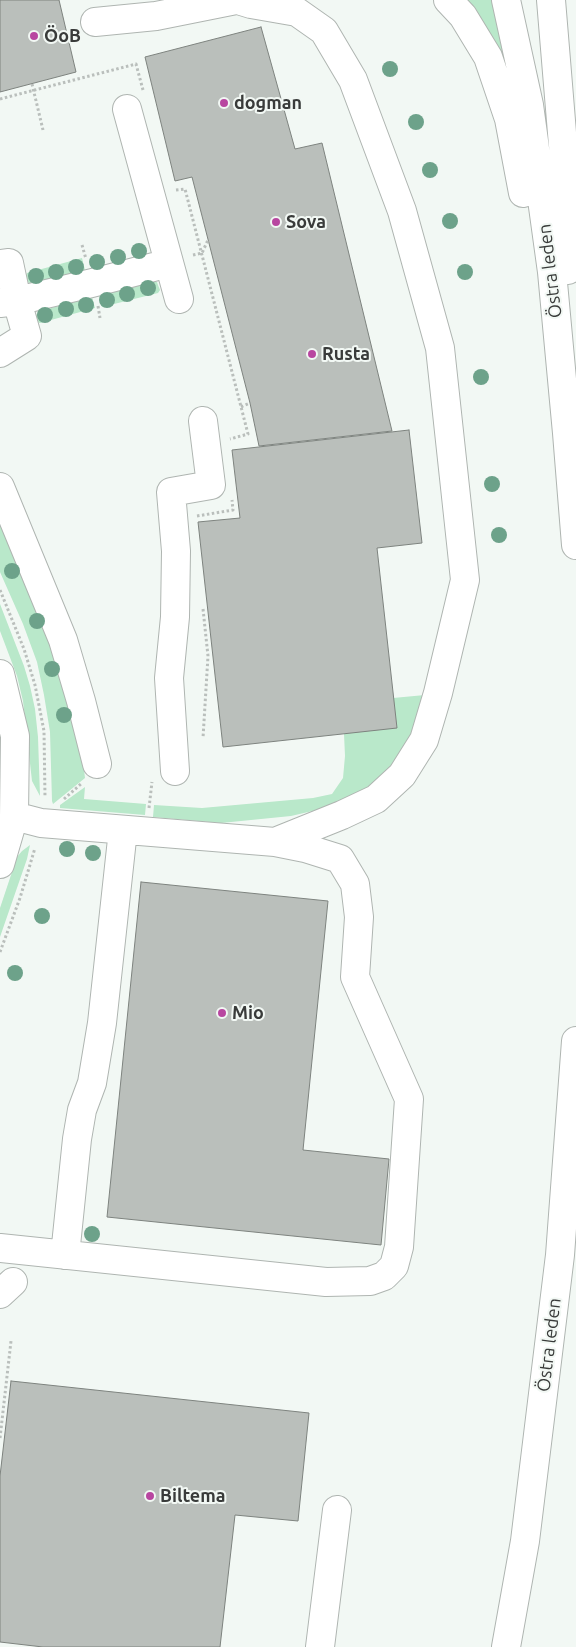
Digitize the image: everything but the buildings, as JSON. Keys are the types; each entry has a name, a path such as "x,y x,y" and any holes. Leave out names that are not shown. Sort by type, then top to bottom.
{"main road":[{"path":"95,22 156,16 237,0 297,12 324,31 353,80 402,211 440,348 465,580 438,693 424,740 402,775 376,798 342,815 275,842"},
{"path":"448,0 464,16 488,57 509,119 567,433"},
{"name":"Östra leden","path":"506,0 529,105 552,272 576,545"},
{"name":"Östra leden","path":"523,0 544,104 568,270 576,350"},
{"path":"552,0 564,157 568,270"},
{"path":"135,100 178,299"},
{"path":"0,264 9,263 9,302 27,336 0,353"},
{"path":"9,302 169,263"},
{"path":"164,774 169,678 175,617 176,551 171,492 211,485 203,421"},
{"path":"0,486 63,640 81,700 90,773"},
{"path":"0,674 15,736 14,816 0,864"},
{"path":"0,1248 326,1282 370,1281 384,1276 394,1266 399,1247 410,1099 355,977 359,917 355,884 340,859 305,848 275,842 42,823 14,816"},
{"path":"65,1255 77,1139 82,1110 92,1083 102,1023 123,830"},
{"name":"Östra leden","path":"506,1647 526,1541 559,1264 576,1041"},
{"name":"Östra leden","path":"515,1647 532,1541 555,1371 570,1255 576,1185"},
{"path":"320,1647 337,1510"}],"path":[{"path":"0,99 136,64 135,100"},
{"path":"32,84 43,130"},
{"path":"173,191 185,189 248,434 226,440"},
{"path":"241,407 250,403"},
{"path":"193,517 232,510 232,500"},
{"path":"202,600 208,656 203,738"},
{"path":"59,803 90,773"},
{"path":"150,806 164,774"},
{"path":"0,952 20,898 37,840"},
{"path":"0,1438 11,1341"}],"green space":[{"path":"465,0 501,0 516,88"},
{"path":"82,258 85,270 32,284 27,282 27,273"},
{"path":"157,282 160,290 158,293 102,307 99,295"},
{"path":"92,297 95,308 40,323 37,322 35,316 40,311"},
{"path":"0,514 56,650 82,753 85,778 53,804 50,732 44,695 37,662 23,624 0,572"},
{"path":"0,604 24,666 35,709 40,796 32,781 23,701 17,676 0,631"},
{"path":"425,695 423,712 402,755 380,780 362,792 321,809 291,816 221,823 153,817 154,805 202,808 313,798 332,794 343,778 344,734 393,698"},
{"path":"85,787 84,799 146,804 145,815 60,808 60,805"},
{"path":"30,845 0,937 0,908 17,857"}],"place":[{"name":"ÖoB","path":"34,36"},
{"name":"dogman","path":"224,103"},
{"name":"Sova","path":"276,222"},
{"name":"Rusta","path":"312,354"},
{"name":"Mio","path":"222,1013"},
{"name":"Biltema","path":"150,1496"}]}
